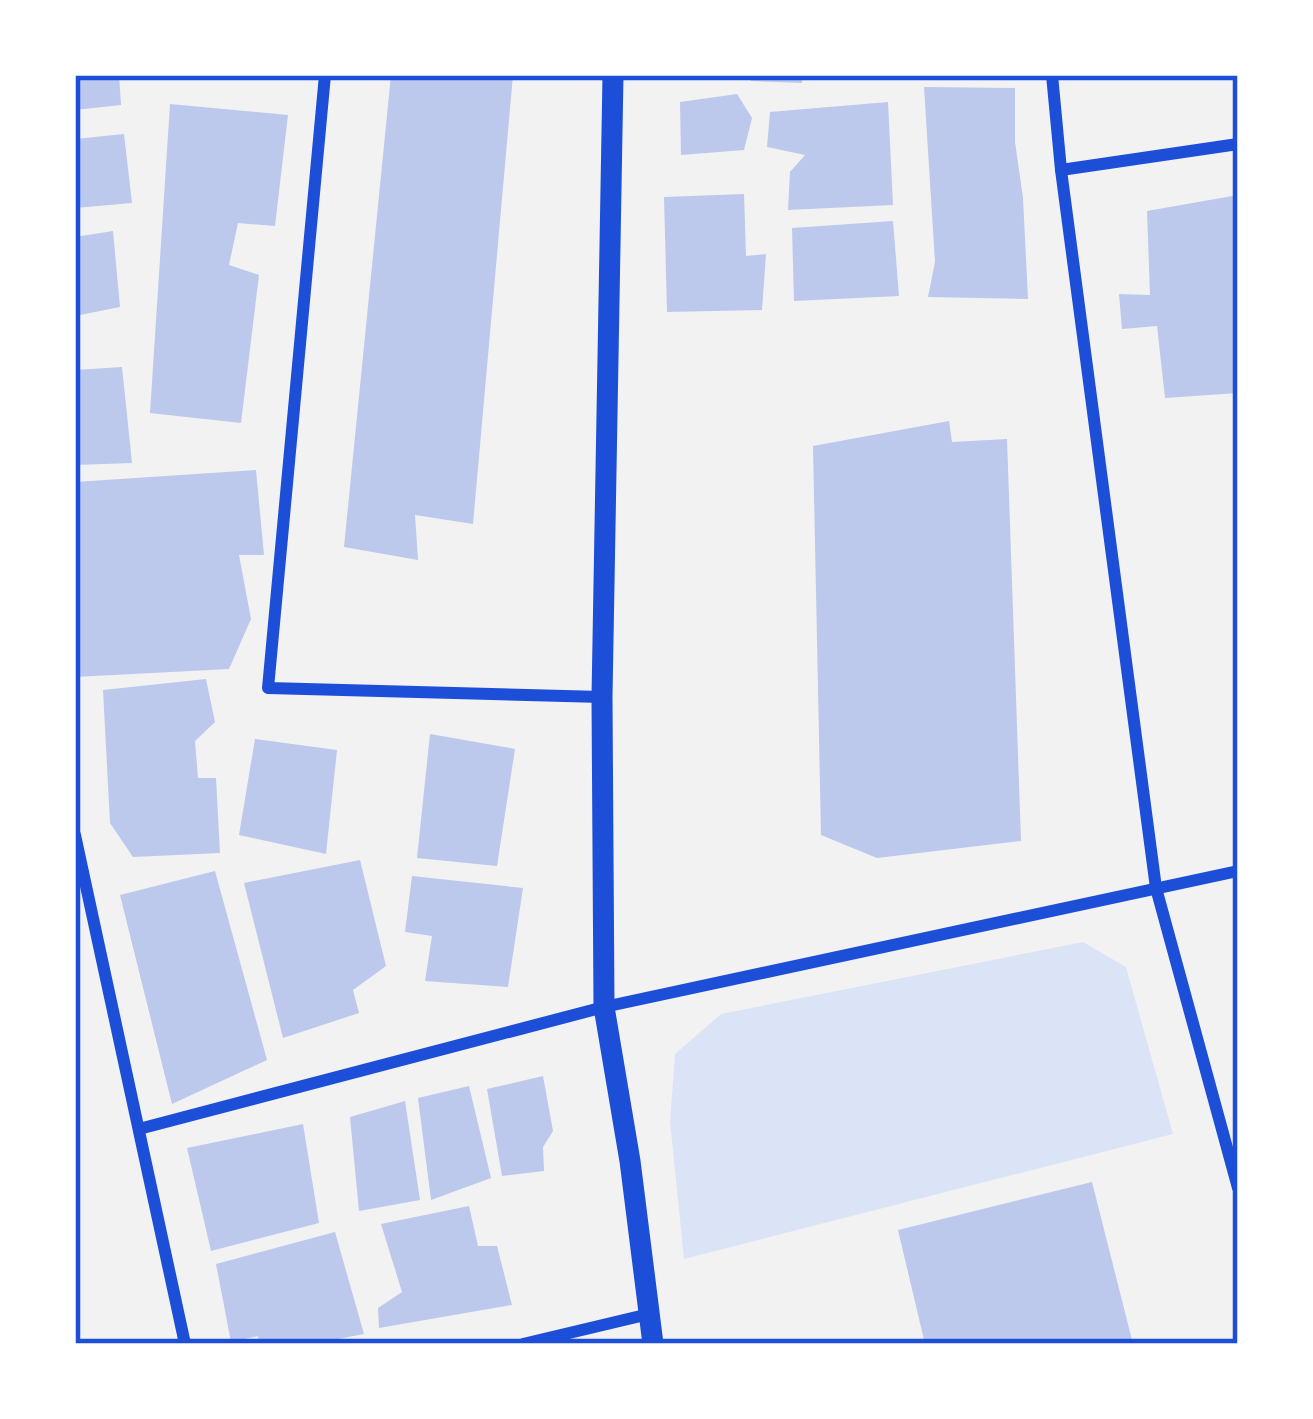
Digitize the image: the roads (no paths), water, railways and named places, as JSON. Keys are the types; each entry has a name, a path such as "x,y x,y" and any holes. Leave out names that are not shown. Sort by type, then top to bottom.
{"street":[{"path":"326,75 268,688 602,697"},
{"path":"613,75 602,697 604,1007 653,1344"},
{"path":"1052,75 1156,888 1238,1188"},
{"path":"1061,170 1238,144"},
{"path":"75,836 185,1344"},
{"path":"139,1130 604,1007 1238,871"},
{"path":"524,1344 650,1314"}]}
